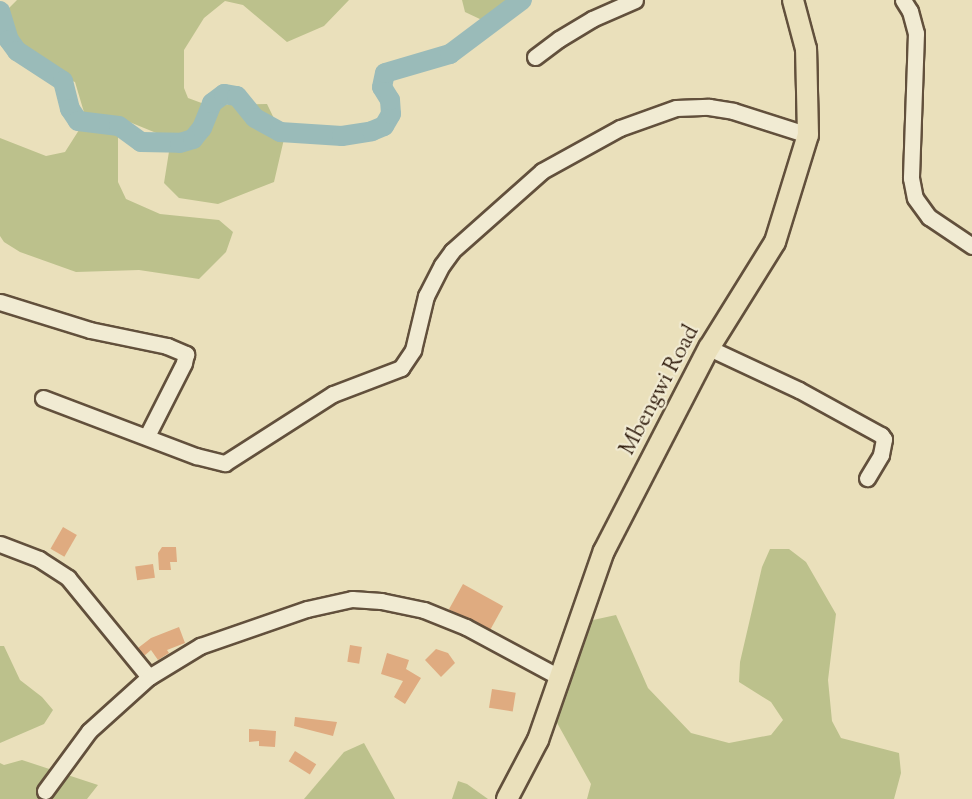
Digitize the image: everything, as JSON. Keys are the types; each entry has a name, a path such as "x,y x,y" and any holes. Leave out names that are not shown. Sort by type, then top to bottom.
{"main road":[{"name":"Mbengwi Road","path":"507,799 538,740 603,550 709,348 775,243 808,135 806,49 793,0"}],"street":[{"path":"535,57 592,19 635,0"},
{"path":"903,0 910,10 916,33 911,178 915,198 930,217 972,246"},
{"path":"43,398 196,456 225,463 333,394 401,368 413,350 432,282 452,251 542,171 620,128 676,108 709,107 733,111 808,135"},
{"path":"0,302 90,330 135,337 186,354 184,363 147,436"},
{"path":"709,348 790,386 881,435 884,439 884,447 867,478"},
{"path":"0,544 39,559 68,578 149,676"},
{"path":"45,791 89,731 149,676 200,646 307,609 352,599 381,600 424,610 466,627 561,678"}],"green space":[{"path":"17,0 349,0 324,26 287,42 243,5 225,1 204,18 184,50 184,88 188,98 207,105 267,104 284,139 274,182 218,204 179,198 164,183 171,139 127,121 118,137 118,182 126,199 160,214 219,220 233,232 226,252 199,279 139,270 76,272 20,252 4,242 0,236 0,138 46,156 65,152 86,119 75,82 22,63 9,49 6,11"},
{"path":"462,0 518,0 482,20 465,12"},
{"path":"770,549 789,549 806,562 836,614 828,680 832,721 841,738 899,753 901,773 894,799 587,799 591,784 556,721 553,673 570,640 593,620 616,615 648,688 691,733 729,743 771,735 783,720 771,702 739,682 740,662 762,567"},
{"path":"0,646 4,646 20,680 42,697 53,710 44,724 0,743"},
{"path":"364,743 395,799 304,799 344,752"},
{"path":"22,760 98,785 87,799 0,799 0,763 4,765"},
{"path":"458,781 467,784 488,799 452,799"}],"building":[{"path":"63,527 77,535 64,557 50,549"},
{"path":"162,547 176,547 177,562 170,562 171,570 159,570 158,553"},
{"path":"153,564 155,578 137,580 135,567"},
{"path":"463,584 503,606 489,632 449,609"},
{"path":"179,627 185,643 167,650 169,653 158,660 151,650 144,656 138,648 151,638"},
{"path":"350,645 362,647 359,664 347,662"},
{"path":"436,649 448,653 455,663 441,677 425,660"},
{"path":"387,653 409,660 406,669 421,678 405,704 394,697 403,681 381,674"},
{"path":"492,689 516,693 513,712 489,708"},
{"path":"295,717 337,722 333,736 294,726"},
{"path":"249,729 276,731 275,747 259,746 259,741 249,742"},
{"path":"295,751 316,764 310,774 289,761"}],"waterway":[{"path":"0,11 9,40 17,51 63,81 70,109 78,121 119,126 141,142 180,143 193,139 202,128 212,103 224,94 237,96 255,118 280,132 342,136 372,131 384,126 391,114 390,100 382,87 385,73 450,54 522,0"}]}
